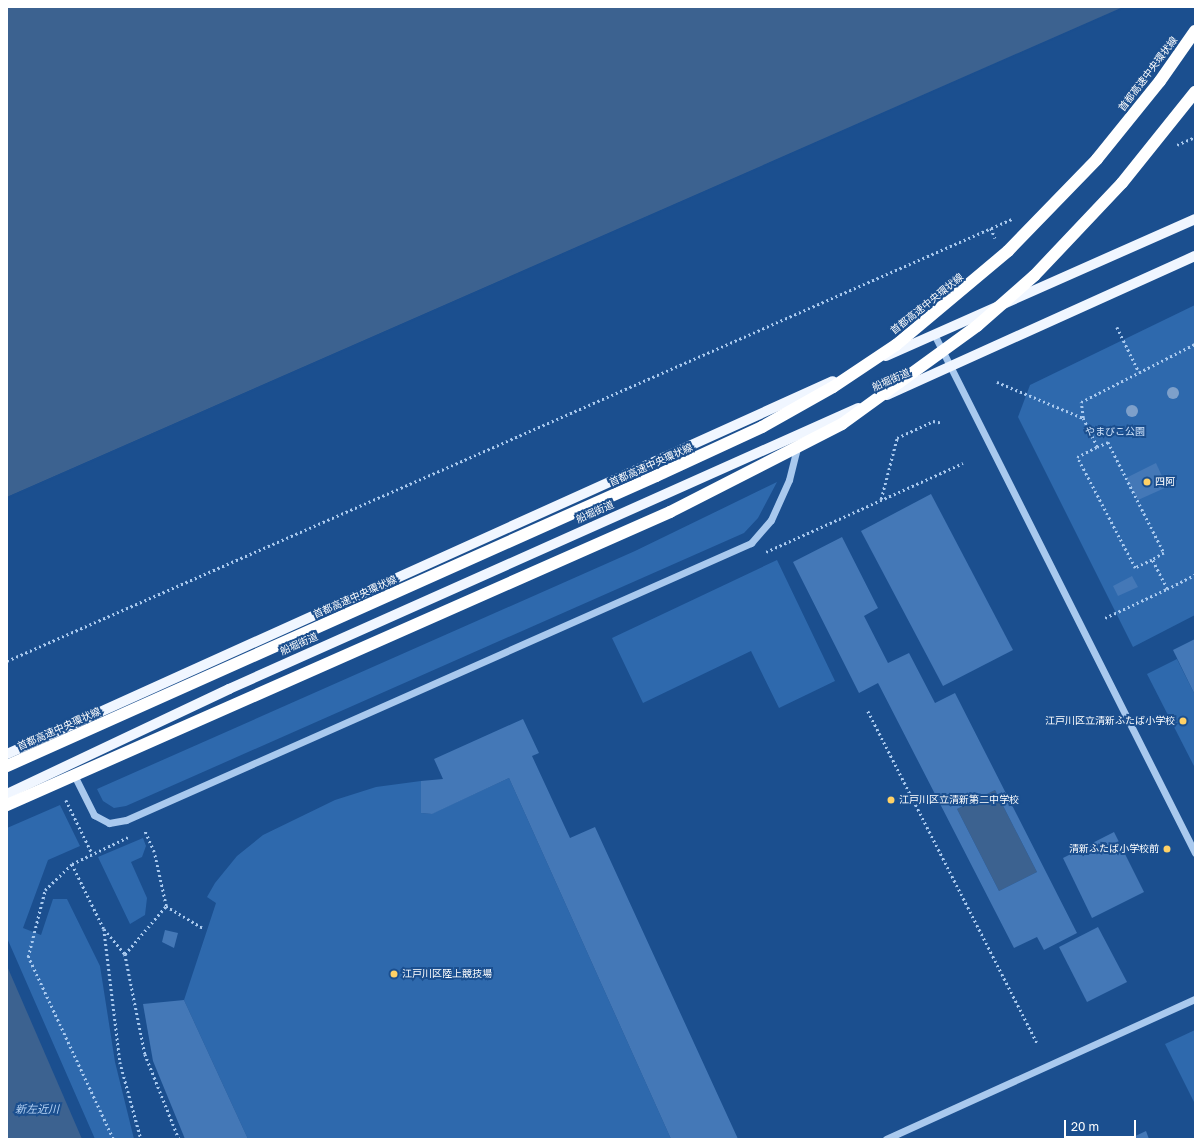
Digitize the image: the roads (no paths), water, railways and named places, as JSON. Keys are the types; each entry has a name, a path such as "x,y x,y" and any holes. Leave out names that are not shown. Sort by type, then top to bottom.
{"highway":[{"name":"首都高速中央環状線","path":"7,766 670,470 762,427 833,387 896,345 1008,251 1097,159 1160,81 1195,31"},
{"path":"7,805 670,512 842,424 977,326 1034,276 1122,183 1195,92"}],"main road":[{"name":"船堀街道","path":"7,754 934,334 1195,219"},
{"name":"船堀街道","path":"7,794 229,689 950,368 1195,256"}],"street":[{"path":"934,334 1195,853"},
{"path":"69,764 94,815 109,823 126,820 751,543 771,520 789,480 802,434"},
{"path":"886,1139 1195,999"}],"water":[{"path":"7,7 1123,7 7,497"},
{"path":"995,790 1037,872 999,891 957,809"},
{"name":"新左近川","path":"7,966 82,1139 7,1139"}],"place":[{"name":"四阿","path":"1147,482"},
{"name":"江戸川区立清新ふたば小学校","path":"1183,721"},
{"name":"江戸川区立清新第二中学校","path":"891,800"},
{"name":"清新ふたば小学校前","path":"1167,849"},
{"name":"江戸川区陸上競技場","path":"394,974"}],"park label":[{"name":"やまびこ公園","path":"1115,432"}]}
